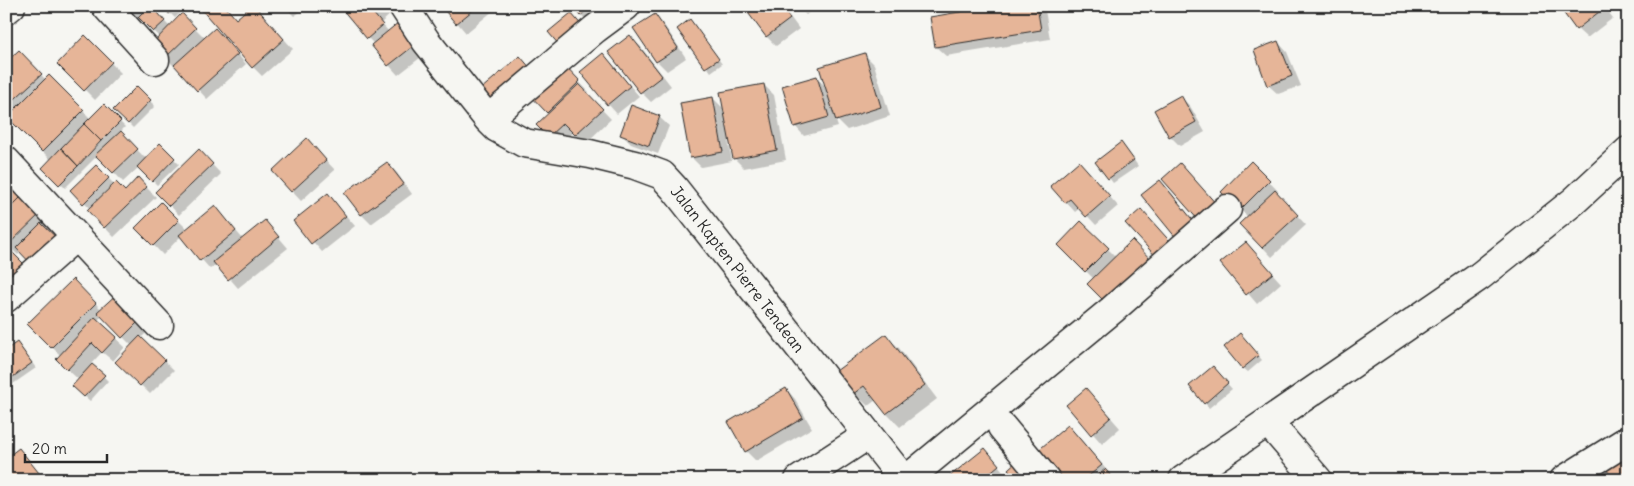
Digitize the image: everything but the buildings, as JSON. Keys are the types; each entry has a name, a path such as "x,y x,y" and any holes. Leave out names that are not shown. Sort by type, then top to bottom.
{"street":[{"path":"6,10 11,6"},
{"path":"106,6 155,60"},
{"name":"Jalan Kapten Pierre Tendean","path":"403,6 426,41 497,128 524,143 590,154 635,165 668,182 905,480"},
{"path":"488,119 595,29 626,6"},
{"path":"1183,480 1480,276 1574,201 1628,151"},
{"path":"6,161 159,325"},
{"path":"905,480 1112,310 1227,209"},
{"path":"6,298 76,236"},
{"path":"1268,422 1318,480"},
{"path":"1002,427 1046,480"},
{"path":"799,480 868,435"},
{"path":"1564,480 1628,440"}]}
